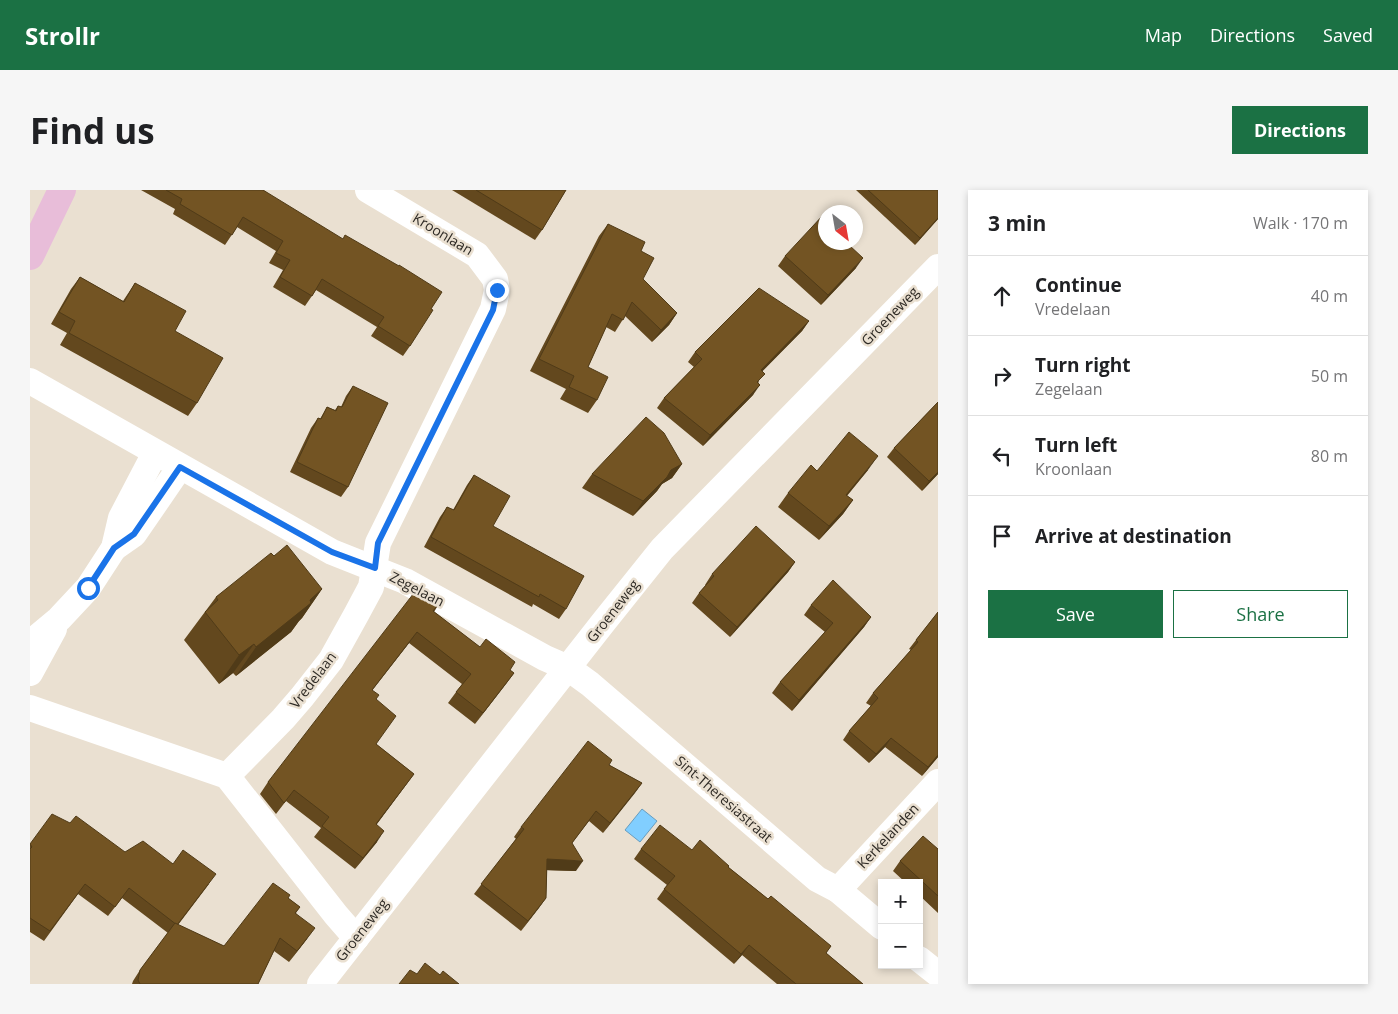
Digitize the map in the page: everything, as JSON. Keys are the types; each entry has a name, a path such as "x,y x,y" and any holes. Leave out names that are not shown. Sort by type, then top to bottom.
{"main road":[{"path":"30,256 62,190"}],"street":[{"name":"Kroonlaan","path":"368,190 477,255 495,279 497,290 493,310 378,543 375,568"},
{"name":"Groeneweg","path":"320,984 662,549 938,267"},
{"name":"Zegelaan","path":"30,381 332,552 405,581 545,658 568,668"},
{"path":"30,643 59,619 88,588 114,548 120,518 155,452"},
{"path":"114,548 134,534 180,467"},
{"name":"Vredelaan","path":"227,776 283,719 330,660 371,587 375,568"},
{"path":"30,673 59,619"},
{"name":"Sint-Theresiastraat","path":"568,668 590,684 817,879 838,890 878,924"},
{"path":"30,708 227,776 356,938"},
{"name":"Kerkelanden","path":"838,890 938,782"},
{"path":"923,961 938,974"}],"water":[{"path":"642,809 657,821 640,842 625,830"}],"building":[{"path":"166,190 263,190 343,239 345,235 442,292 410,346 378,326 384,317 322,279 312,296 280,277 290,260 276,253 283,241 243,217 232,235 180,204 182,199"},
{"path":"476,190 566,190 542,230"},
{"path":"868,190 938,190 938,218 920,238"},
{"path":"818,221 818,250 854,250 863,258 828,295 785,256"},
{"path":"608,224 645,242 641,251 654,258 643,279 677,313 661,330 632,302 623,320 612,314 588,367 608,377 597,400 569,387 574,376 539,359"},
{"path":"80,277 124,302 135,283 186,311 175,331 223,358 197,403 69,333 75,321 59,312"},
{"path":"759,288 809,321 761,370 765,374 757,382 760,385 710,435 664,398 702,359 695,352"},
{"path":"353,386 388,403 348,487 297,462 318,418 321,419 327,407 336,411 338,406 342,407"},
{"path":"938,402 938,472 929,481 894,448"},
{"path":"646,417 664,433 682,464 671,470 667,477 643,501 592,474"},
{"path":"849,432 878,456 846,495 853,500 829,526 788,493 811,465 817,471"},
{"path":"474,475 510,496 493,526 584,576 566,609 540,594 539,597 431,537 447,507 454,510"},
{"path":"756,526 795,562 737,627 699,593 714,576 712,574"},
{"path":"287,545 322,589 310,600 311,603 256,647 254,644 239,655 205,612 218,600 216,597 271,553 274,556"},
{"path":"833,580 871,617 799,700 780,682 833,623 811,605"},
{"path":"417,589 440,602 433,611 480,647 486,639 515,662 510,670 514,673 483,713 456,692 471,674 417,632 372,690 379,695 376,699 396,716 376,744 414,774 376,824 384,831 363,858 322,826 329,817 294,790 284,803 268,782"},
{"path":"938,612 938,755 928,767 891,738 876,754 849,731 878,698 873,693 918,642 916,640"},
{"path":"588,741 612,760 609,765 642,783 610,823 596,811 572,843 583,861 547,859 546,898 528,921 481,884 524,829 521,827"},
{"path":"52,814 70,823 76,816 125,852 143,841 173,864 183,850 216,874 177,925 129,888 115,907 85,884 50,931 30,918 30,849 32,847 30,844"},
{"path":"660,825 692,850 700,840 728,867 768,899 771,896 831,946 826,953 863,984 796,984 749,945 741,954 664,889 675,876 641,849"},
{"path":"923,836 938,849 938,896 923,882 923,879 920,879 900,861"},
{"path":"273,883 290,895 288,898 300,907 295,913 315,928 297,951 280,938 258,984 140,984 138,980 140,970 175,923 224,946"},
{"path":"425,963 440,975 443,971 459,984 399,984 410,970 417,974"}],"route":[{"path":"88,588 114,548 134,534 180,467 332,552 375,568 378,543 493,310 497,290"}]}
